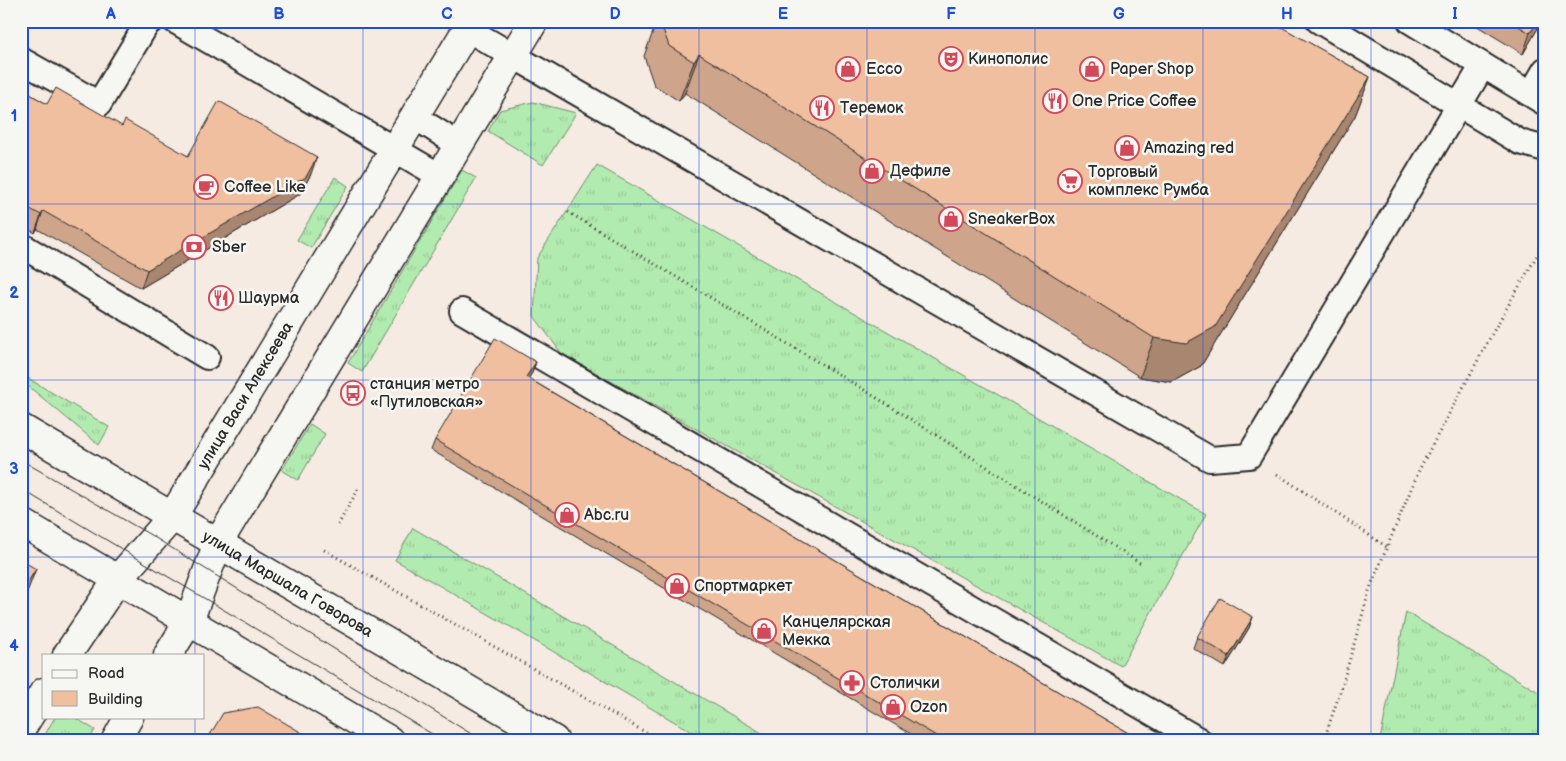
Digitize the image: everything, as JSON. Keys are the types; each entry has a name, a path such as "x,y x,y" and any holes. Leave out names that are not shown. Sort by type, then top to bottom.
{"street":[{"path":"169,654 188,621 218,543 534,21"},
{"name":"улица Васи Алексеева","path":"68,654 118,579 172,517 470,25"},
{"name":"улица Маршала Говорова","path":"21,428 554,740"},
{"path":"21,522 389,740"},
{"path":"21,729 42,695"},
{"path":"116,740 129,718"}],"lane":[{"path":"21,60 99,104 148,22 151,21"},
{"path":"175,21 329,113 440,176"},
{"path":"1319,21 1520,142 1545,149"},
{"path":"1410,21 1538,98 1545,70"},
{"path":"470,25 512,57 1210,459 1249,456 1483,65"},
{"path":"414,118 459,145"},
{"path":"21,245 207,357"},
{"path":"462,310 1199,740"}],"path":[{"path":"568,212 858,386 1140,563"},
{"path":"1324,740 1342,686 1370,588 1420,468 1492,332 1539,252 1545,237"},
{"path":"1249,456 1387,547"},
{"path":"338,525 360,486"},
{"path":"324,550 660,740"}],"green space":[{"path":"533,102 576,113 543,165 488,131 500,110"},
{"path":"597,165 1206,514 1121,666 562,354 534,316 537,258"},
{"path":"462,170 476,178 362,372 348,363"},
{"path":"335,177 348,186 311,248 297,240"},
{"path":"21,374 109,427 99,445 21,380"},
{"path":"310,424 325,434 298,480 282,470"},
{"path":"413,528 774,740 706,740 395,560"},
{"path":"1406,612 1545,696 1545,740 1380,740"},
{"path":"54,718 76,718 95,730 89,740 42,740"}],"building":[{"name":"Торговый комплекс Румба","path":"660,21 1279,21 1278,25 1370,77 1215,327 1186,343 1154,338 699,54 694,62 669,46"},
{"path":"1510,21 1538,21 1530,33"},
{"path":"56,88 122,126 125,120 188,156 219,101 317,157 306,177 147,270 43,211 41,215 21,204 21,89 47,104"},
{"path":"495,338 536,362 526,377 1140,740 943,740 435,440"},
{"path":"21,560 36,569 21,593"},
{"path":"1220,598 1253,617 1229,656 1197,637"},
{"path":"258,707 314,740 207,740 223,713"}],"tram line":[{"path":"21,460 154,537 481,740"},
{"path":"21,489 442,740"}],"place":[{"name":"Кинополис","path":"951,59"},
{"name":"Ecco","path":"848,69"},
{"name":"Paper Shop","path":"1092,69"},
{"name":"One Price Coffee","path":"1055,101"},
{"name":"Теремок","path":"822,108"},
{"name":"Amazing red","path":"1127,148"},
{"name":"Дефиле","path":"872,171"},
{"name":"Торговый комплекс Румба","path":"1070,181"},
{"name":"Coffee Like","path":"206,187"},
{"name":"SneakerBox","path":"951,219"},
{"name":"Sber","path":"194,247"},
{"name":"Шаурма","path":"221,298"},
{"name":"станция метро «Путиловская»","path":"353,393"},
{"name":"Abc.ru","path":"567,515"},
{"name":"Спортмаркет","path":"677,586"},
{"name":"Канцелярская Мекка","path":"764,631"},
{"name":"Столички","path":"852,683"},
{"name":"Ozon","path":"893,707"}]}
